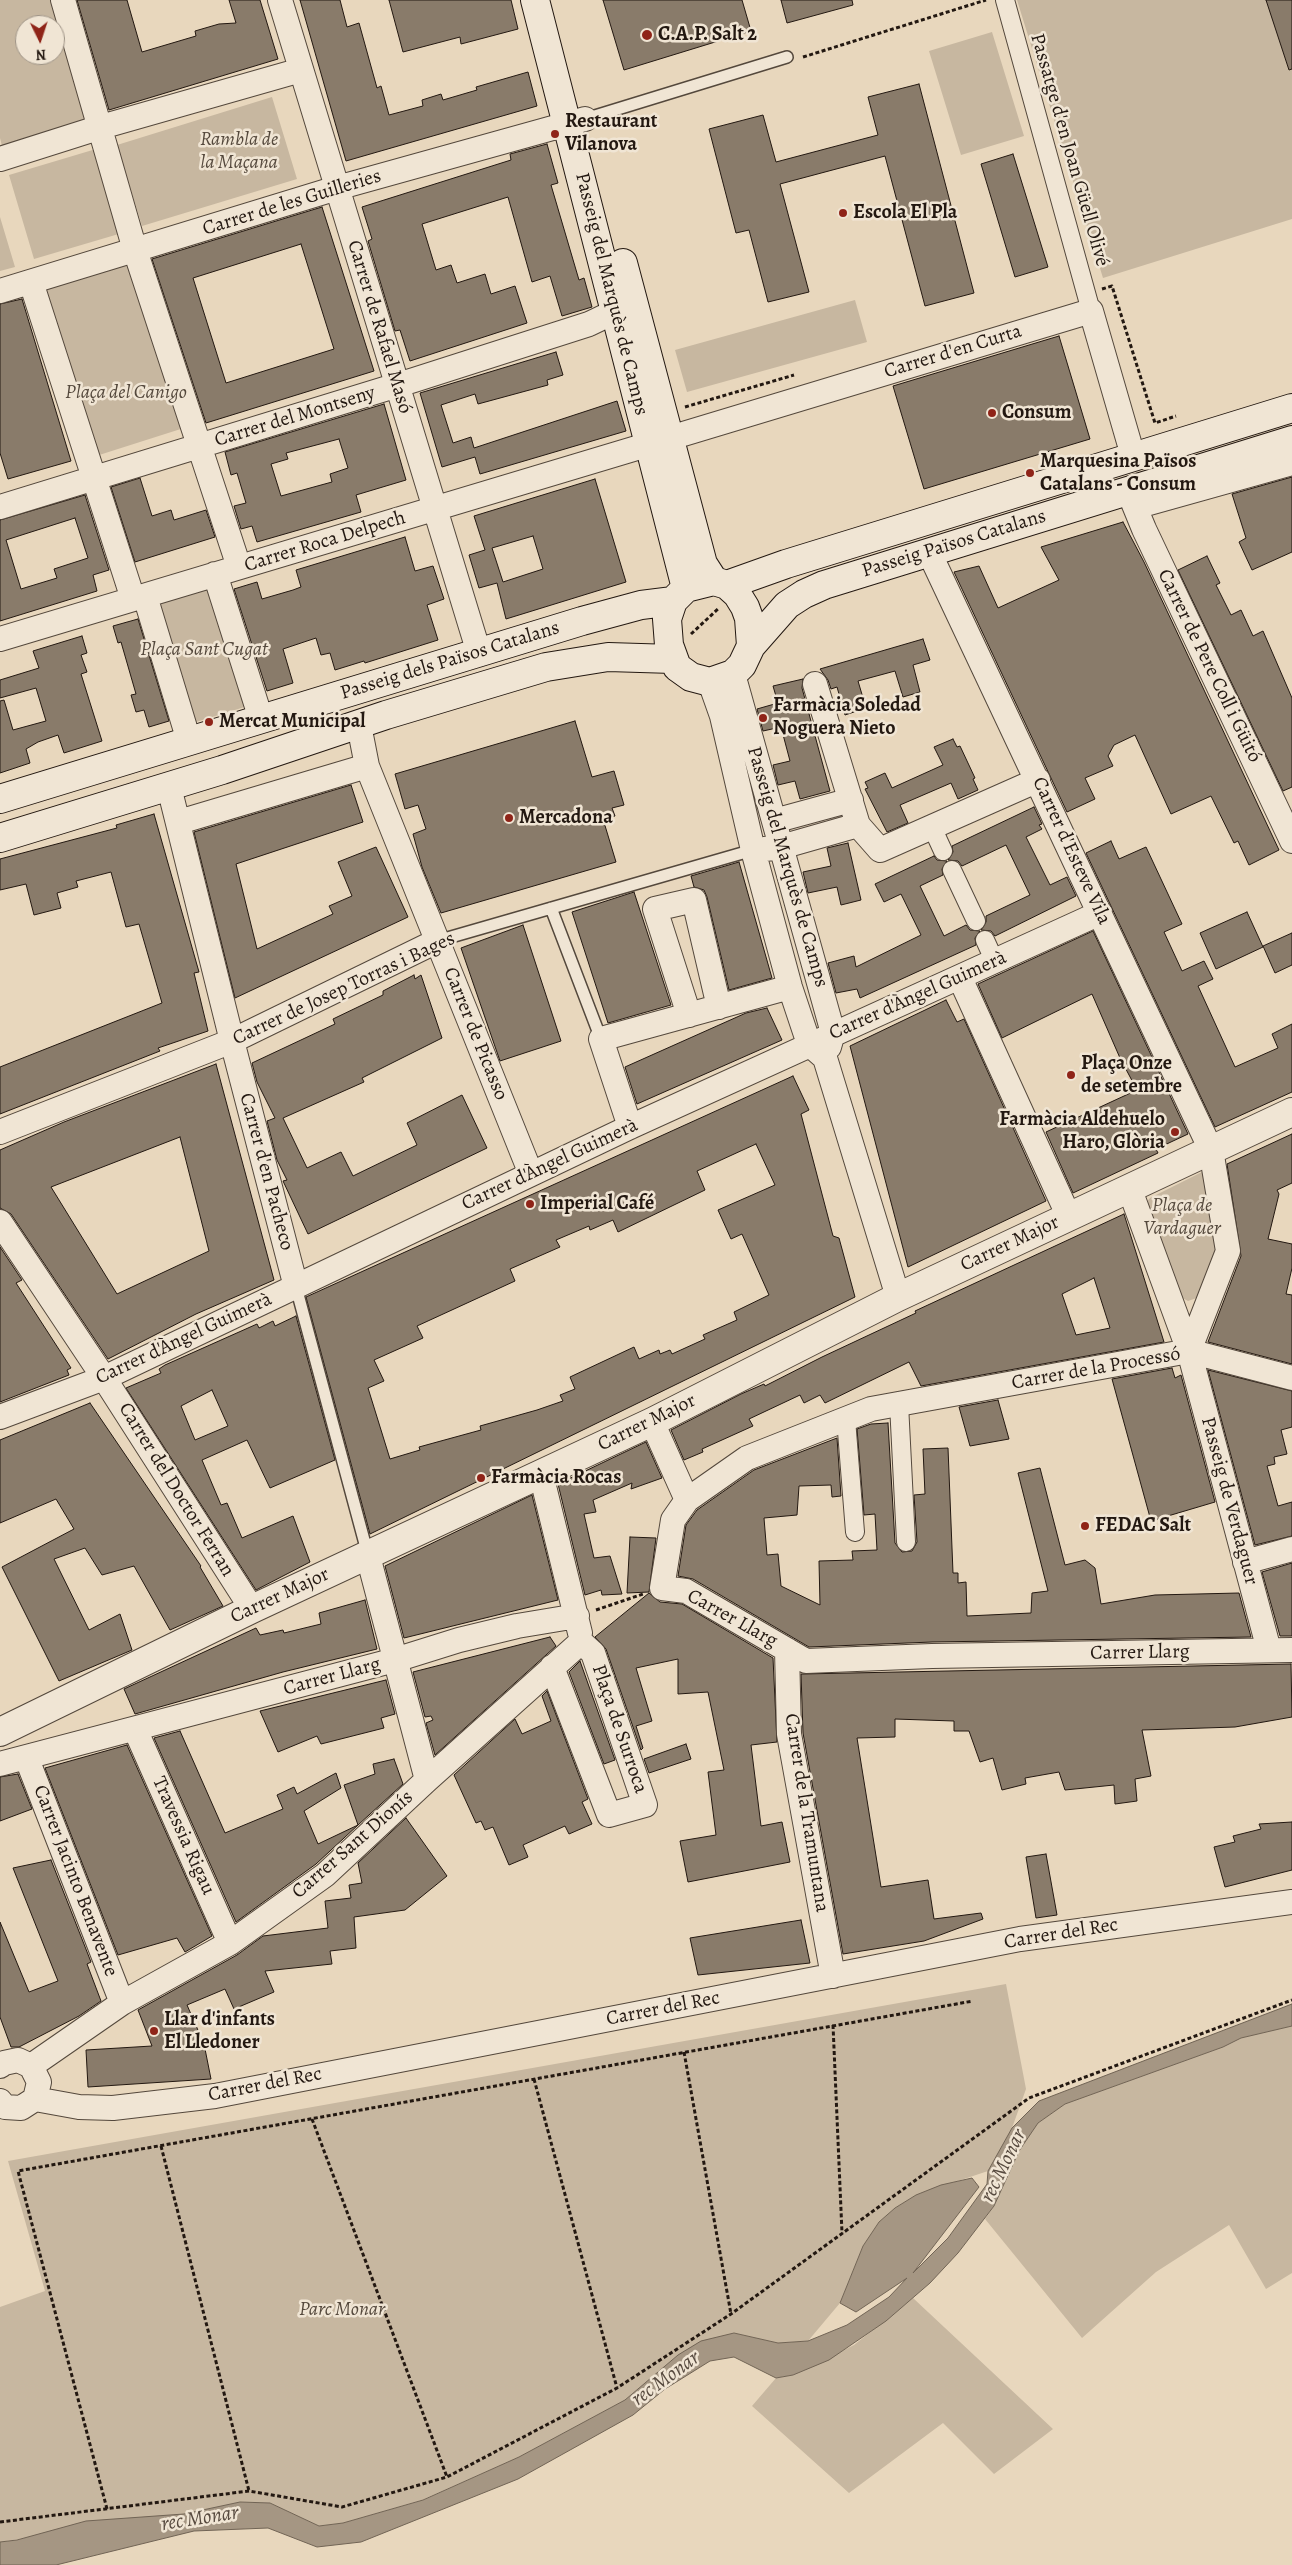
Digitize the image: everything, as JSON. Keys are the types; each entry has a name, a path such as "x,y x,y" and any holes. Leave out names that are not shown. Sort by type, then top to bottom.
{"main road":[{"name":"Passeig del Marquès de Camps","path":"535,0 576,121 660,441 679,594"},
{"name":"Passeig del Marquès de Camps","path":"554,0 576,121 616,311 703,564 721,583"},
{"path":"721,583 737,594 750,618 751,646 742,665 721,678 698,680 683,672 673,659 668,640 667,619 679,594 786,564 1292,408"},
{"name":"Passeig Països Catalans","path":"751,646 776,616 804,594 824,585 929,552 1132,499 1292,440"},
{"name":"Passeig dels Països Catalans","path":"0,799 679,594"},
{"path":"0,838 169,787 474,688 568,663 608,657 673,659"},
{"name":"Carrer Major","path":"0,1732 252,1609 652,1422 898,1297 1130,1190 1292,1112"}],"street":[{"path":"63,0 135,250 201,446 239,567"},
{"name":"Carrer de Rafael Masó","path":"280,0 479,653"},
{"name":"Passatge d'en Joan Güell Olivé","path":"1005,0 1091,311"},
{"path":"0,159 101,127 301,70"},
{"name":"Carrer de les Guilleries","path":"0,291 337,188 576,121"},
{"path":"31,282 95,479 139,597 189,741"},
{"name":"Carrer del Montseny","path":"0,506 95,479 397,385 589,324 616,311"},
{"path":"1091,311 1133,456"},
{"name":"Carrer d'en Curta","path":"660,441 1091,311"},
{"name":"Carrer Roca Delpech","path":"0,639 660,441"},
{"name":"Passeig Països Catalans","path":"1132,499 1292,463"},
{"name":"Carrer de Pere Coll i Güitó","path":"1132,499 1287,816 1292,841"},
{"name":"Carrer d'Esteve Vila","path":"929,552 1211,1150 1228,1251 1189,1352"},
{"path":"215,574 261,719"},
{"name":"Passeig del Marquès de Camps","path":"721,678 774,821 833,1033"},
{"name":"Passeig del Marquès de Camps","path":"721,678 722,716 753,850 790,987 817,1051 898,1297"},
{"path":"815,684 858,824 880,850 1038,780"},
{"name":"Carrer de Picasso","path":"359,725 367,766 531,1174"},
{"path":"179,822 367,766"},
{"name":"Carrer d'en Pacheco","path":"169,787 296,1287"},
{"path":"774,821 851,800"},
{"path":"753,850 781,847 858,824"},
{"path":"932,827 943,851"},
{"path":"952,870 976,921"},
{"path":"689,1014 655,909 694,900 718,1007"},
{"name":"Carrer d'Àngel Guimerà","path":"0,1417 104,1378 630,1127 817,1051 833,1033 960,978 1100,913"},
{"path":"985,940 995,962"},
{"name":"Carrer de Josep Torras i Bages","path":"0,1132 232,1041 438,941"},
{"path":"960,978 1069,1217"},
{"path":"630,1127 601,1039 790,987"},
{"name":"Passeig de Verdaguer","path":"1130,1190 1189,1352 1245,1562 1281,1650"},
{"name":"Carrer del Doctor Ferran","path":"0,1222 104,1378 252,1609"},
{"name":"Carrer de la Processó","path":"687,1500 747,1458 871,1409 1189,1352 1292,1378"},
{"path":"899,1404 906,1542"},
{"path":"846,1420 855,1532"},
{"path":"652,1422 687,1500 673,1520 662,1588"},
{"path":"541,1474 582,1642"},
{"path":"1245,1562 1292,1549"},
{"path":"368,1556 427,1780"},
{"name":"Carrer Llarg","path":"662,1588 686,1591 806,1661 951,1656 1281,1650"},
{"name":"Carrer Llarg","path":"131,1730 395,1660 441,1645 517,1626 577,1616"},
{"name":"Plaça de Surroca","path":"552,1667 609,1815 645,1805 593,1653 582,1642"},
{"name":"Carrer Sant Dionís","path":"31,2066 122,2003 230,1944 325,1874 552,1667 582,1642"},
{"name":"Carrer de la Tramuntana","path":"787,1650 788,1734 833,1976"},
{"path":"0,1764 27,1759 131,1730"},
{"name":"Travessia Rigau","path":"131,1730 230,1944"},
{"name":"Carrer Jacinto Benavente","path":"27,1759 122,2003"},
{"name":"Carrer del Rec","path":"34,2099 79,2107 113,2108 215,2096 1020,1939 1292,1902"},
{"path":"0,2101 5,2107 21,2108 34,2099 39,2082 31,2066 18,2060 1,2061"}],"lane":[{"path":"576,121 787,57"},
{"name":"Carrer de Josep Torras i Bages","path":"438,941 753,850"},
{"path":"551,908 601,1039"},
{"name":"Carrer d'en Pacheco","path":"296,1287 368,1556"}],"path":[{"path":"803,58 988,0"},
{"name":"Carrer Llarg","path":"577,1616 662,1588"},
{"path":"0,2522 249,2491 342,2507 447,2477 617,2388 731,2314 1029,2098 1292,2000"},
{"path":"107,2509 18,2172 973,2001"},
{"path":"833,2025 842,2234"},
{"path":"684,2052 731,2314"},
{"path":"534,2079 617,2388"},
{"path":"312,2119 447,2477"},
{"path":"161,2146 249,2491"}],"green space":[{"path":"0,0 53,0 57,15 15,15 15,65 65,65 65,41 88,121 2,146 0,138"},
{"path":"1017,0 1292,0 1292,219 1103,278"},
{"path":"992,32 1024,136 961,155 929,51"},
{"name":"Rambla de la Maçana","path":"272,97 297,179 142,226 117,145"},
{"path":"96,149 122,233 34,259 9,175"},
{"path":"0,217 15,267 0,271"},
{"name":"Plaça del Canigo","path":"131,261 187,427 96,456 44,290"},
{"path":"855,300 867,342 687,392 675,350"},
{"name":"Plaça Sant Cugat","path":"213,583 251,705 196,722 158,600"},
{"name":"Plaça de Vardaguer","path":"1206,1170 1218,1249 1205,1295 1188,1301 1177,1295 1145,1204 1150,1198"},
{"name":"Parc Monar","path":"1006,1984 1026,2089 1012,2128 988,2171 916,2195 895,2208 879,2222 863,2246 840,2303 808,2341 778,2343 734,2333 678,2355 625,2400 519,2457 422,2500 343,2523 319,2526 270,2503 240,2502 184,2514 0,2542 0,2307 45,2291 8,2161"},
{"path":"1292,2026 1292,2273 1266,2289 1229,2225 1156,2272 1082,2338 985,2219 994,2206 1019,2151 1038,2123 1065,2104 1223,2047 1241,2038"},
{"path":"913,2298 1053,2429 994,2474 943,2423 849,2493 752,2406 776,2378 793,2375 854,2345"}],"water":[{"name":"rec Monar","path":"1292,2004 1292,2026 1241,2038 1223,2047 1065,2104 1038,2123 1019,2151 994,2206 958,2253 930,2283 886,2321 829,2360 793,2375 776,2378 734,2357 710,2361 665,2389 633,2415 518,2479 361,2542 317,2547 268,2528 194,2531 56,2565 0,2565 0,2542 17,2540 86,2521 184,2514 240,2502 270,2503 319,2526 343,2523 423,2500 519,2457 625,2400 678,2355 701,2341 734,2333 778,2343 808,2341 847,2325 889,2297 907,2278 856,2312 840,2303 863,2246 879,2222 895,2208 916,2195 941,2185 972,2178 979,2187 913,2273 948,2238 987,2184 988,2171 1012,2128 1039,2101"}],"building":[{"path":"77,0 127,0 142,52 196,36 195,31 219,24 236,23 229,0 260,0 278,59 109,110"},
{"path":"300,0 340,0 347,27 359,23 377,88 381,86 389,115 423,106 422,100 441,94 443,100 477,90 476,87 528,72 537,106 346,161"},
{"path":"389,0 511,0 518,29 461,44 460,37 403,52"},
{"name":"C.A.P. Salt 2","path":"603,0 742,0 751,31 624,70"},
{"path":"781,0 852,0 853,5 787,23"},
{"path":"1266,0 1292,0 1292,69 1289,70"},
{"path":"919,84 974,293 925,306 885,156 780,184 809,292 768,302 749,230 736,233 709,129 763,115 776,162 878,135 868,97"},
{"path":"547,144 558,183 551,185 579,280 584,278 592,307 562,316 550,276 532,282 508,197 422,224 436,270 451,265 457,283 485,274 491,294 515,286 527,323 410,361 400,330 395,331 368,241 372,239 362,207 511,160 510,154"},
{"path":"1013,154 1048,267 1015,277 981,164"},
{"path":"322,207 374,371 206,423 152,259","holes":["301,244 334,349 226,383 193,278"]},
{"path":"22,299 71,461 8,479 0,453 0,304"},
{"name":"Consum","path":"1059,336 1090,439 924,489 893,386"},
{"path":"556,352 563,375 547,380 548,385 478,404 475,394 441,405 453,443 471,437 474,448 617,401 626,431 480,474 475,457 442,467 420,393"},
{"path":"384,404 406,480 356,495 361,512 257,542 252,526 241,529 234,506 246,503 237,473 231,475 225,452","holes":["339,439 348,468 330,474 332,482 281,496 271,464 288,459 286,453"]},
{"path":"1292,477 1292,552 1252,570 1239,542 1246,538 1232,494"},
{"path":"140,478 152,516 171,510 174,520 206,510 215,537 135,562 111,487"},
{"path":"595,479 626,582 506,619 497,583 479,588 469,555 485,550 474,516","holes":["533,536 543,569 503,582 492,548"]},
{"path":"85,495 109,570 93,575 97,591 0,621 0,520","holes":["75,518 88,558 54,569 57,578 21,589 6,540"]},
{"path":"1123,522 1144,562 1279,850 1249,865 1238,841 1234,843 1211,796 1171,814 1135,735 1114,745 1108,756 1113,766 1085,778 1095,799 1067,812 954,572 979,566 998,608 1059,580 1041,547"},
{"path":"405,537 415,571 433,566 444,599 427,605 438,640 365,663 364,661 335,670 330,653 321,655 316,638 283,649 293,683 267,691 234,589 257,582 262,599 293,590 301,587 296,570"},
{"path":"1207,556 1220,583 1216,585 1231,615 1241,610 1253,636 1263,631 1292,698 1292,787 1283,791 1178,570"},
{"path":"138,619 169,721 149,727 144,710 136,712 131,695 136,694 121,642 118,643 113,626"},
{"path":"82,636 87,653 81,655 87,672 81,674 102,741 64,753 58,735 38,742 26,749 30,763 0,773 0,701 4,700 13,730 46,721 36,688 0,698 0,680 39,668 33,651"},
{"path":"923,639 930,660 913,665 920,692 903,697 895,671 858,681 866,708 845,715 837,687 831,689 828,680 820,669"},
{"path":"803,679 802,688 830,791 800,799 795,781 778,785 773,765 790,761 781,727 763,731 757,709 778,703 773,686"},
{"name":"Mercadona","path":"575,721 592,777 614,771 624,805 612,808 615,816 603,819 616,862 441,913 422,867 413,834 426,829 418,805 405,809 395,774"},
{"path":"953,739 957,747 960,746 975,778 973,779 978,790 958,799 951,783 900,805 908,823 887,832 865,789 868,788 865,782 885,773 892,788 943,765 934,747"},
{"path":"351,785 363,822 236,864 257,949 333,914 329,906 352,896 338,862 376,847 408,917 235,998 194,832"},
{"path":"1034,807 1042,824 1039,825 1042,829 1026,837 1050,885 1067,877 1076,896 995,936 991,931 981,930 986,922 986,916 1030,895 1006,845 962,866 958,861 948,860 953,852 952,846"},
{"path":"154,814 199,972 194,973 208,1031 158,1048 160,1051 0,1114 0,1067 162,1003 139,924 126,927 111,872 76,881 78,887 57,893 61,908 34,915 26,884 0,890 0,859 117,828 116,825"},
{"path":"1111,841 1119,859 1146,847 1182,924 1164,932 1182,971 1204,961 1213,979 1198,986 1235,1067 1278,1048 1272,1034 1292,1024 1292,1092 1215,1127 1086,853"},
{"path":"848,843 861,900 841,905 837,887 808,893 803,872 831,866 827,848"},
{"path":"934,856 937,860 947,861 942,869 943,875 920,886 944,936 966,925 970,930 980,931 975,938 976,945 860,998 857,989 836,993 828,963 854,956 856,967 921,935 901,894 884,902 875,884"},
{"path":"739,862 772,978 729,990 707,897 704,890 694,887 691,876"},
{"path":"634,892 671,1005 608,1023 572,912"},
{"path":"1247,912 1263,947 1216,969 1200,933"},
{"path":"523,925 561,1041 500,1061 461,948"},
{"path":"1093,931 1188,1134 1156,1149 1158,1153 1073,1193 1046,1132 1137,1090 1120,1058 1092,994 1002,1038 978,984"},
{"path":"1292,933 1292,965 1275,973 1263,946"},
{"path":"414,975 415,979 421,975 442,1038 362,1078 364,1082 283,1118 307,1168 341,1152 353,1176 417,1145 407,1123 462,1095 487,1148 308,1234 283,1181 287,1180 277,1160 267,1121 275,1118 257,1082 252,1063 335,1024 333,1019 383,995 383,991"},
{"path":"946,1000 957,1022 964,1019 1046,1201 908,1267 850,1046"},
{"path":"767,1008 782,1040 637,1104 625,1067 746,1013"},
{"path":"216,1064 274,1280 196,1314 108,1359 11,1214 0,1208 0,1150 64,1122","holes":["180,1137 209,1251 117,1294 51,1187"]},
{"path":"793,1076 809,1110 801,1114 833,1236 839,1238 855,1297 370,1534 306,1297","holes":["756,1144 775,1185 718,1210 731,1239 742,1234 769,1295 734,1312 737,1320 703,1335 705,1339 672,1354 670,1350 660,1354 659,1350 639,1359 634,1347 570,1377 575,1389 560,1395 563,1401 480,1426 481,1430 419,1447 420,1450 390,1459 368,1388 384,1381 374,1360 423,1338 417,1326 515,1281 510,1269 560,1247 556,1240 589,1226 590,1230 613,1220 618,1232 705,1190 697,1171"]},
{"path":"1292,1134 1292,1183 1277,1190 1279,1194 1268,1239 1292,1244 1292,1268 1286,1294 1292,1295 1292,1364 1208,1342 1241,1256 1227,1164"},
{"path":"1124,1214 1164,1342 921,1386 909,1362 825,1403 820,1395 804,1403 800,1395 749,1419 753,1426 702,1449 703,1452 684,1460 671,1430 741,1394 764,1384 765,1386 916,1313 915,1311","holes":["1094,1278 1110,1328 1076,1335 1062,1294"]},
{"path":"0,1247 22,1280 16,1283 71,1368 67,1370 69,1375 0,1402"},
{"path":"296,1316 335,1460 270,1488 247,1440 202,1460 221,1505 227,1503 242,1538 293,1516 310,1562 256,1590 126,1388 161,1373 159,1369 165,1365 257,1324 259,1328 273,1321 275,1326","holes":["212,1390 228,1426 195,1440 181,1406"]},
{"path":"1172,1368 1175,1378 1181,1375 1215,1502 1151,1521 1112,1379"},
{"path":"1208,1370 1292,1391 1292,1427 1281,1430 1287,1454 1274,1457 1275,1464 1267,1466 1278,1506 1292,1502 1292,1536 1255,1545"},
{"path":"998,1400 1009,1439 970,1446 959,1407"},
{"path":"90,1403 201,1566 223,1606 170,1630 134,1566 102,1575 85,1548 54,1559 89,1630 120,1614 132,1650 59,1681 2,1567 74,1529 56,1499 0,1523 0,1440"},
{"path":"888,1423 895,1543 902,1552 912,1551 917,1542 914,1495 925,1494 923,1449 948,1448 953,1573 958,1573 958,1583 966,1582 967,1616 1031,1613 1032,1593 1048,1591 1018,1473 1040,1468 1065,1565 1085,1560 1095,1568 1101,1604 1155,1595 1239,1593 1251,1637 932,1642 809,1647 693,1579 678,1576 686,1525 697,1510 754,1470 837,1438 841,1496 832,1497 831,1485 799,1486 797,1515 764,1518 767,1555 778,1554 781,1586 820,1605 819,1561 853,1560 852,1551 877,1550 875,1514 864,1515 857,1429 871,1424"},
{"path":"646,1442 662,1478 631,1489 632,1483 593,1500 596,1512 584,1514 594,1558 610,1556 622,1594 602,1595 601,1590 585,1595 558,1484"},
{"path":"532,1495 558,1600 404,1638 385,1566"},
{"path":"630,1537 656,1538 649,1592 627,1593"},
{"path":"1292,1563 1292,1636 1280,1636 1262,1572"},
{"path":"649,1593 660,1602 682,1604 773,1658 777,1742 751,1745 761,1826 782,1822 790,1862 688,1882 680,1841 716,1835 708,1772 724,1770 708,1692 678,1694 678,1659 636,1668 652,1721 636,1726 643,1748 641,1750 606,1649 595,1637"},
{"path":"365,1600 377,1649 283,1672 135,1714 124,1689 256,1628 260,1635 283,1630 284,1633 321,1624 319,1613"},
{"path":"550,1637 556,1646 435,1755 426,1723 433,1720 431,1716 425,1717 413,1672"},
{"path":"580,1661 615,1760 604,1764 569,1672"},
{"path":"1291,1664 1292,1717 1235,1727 1142,1730 1151,1776 1135,1779 1137,1801 1115,1804 1114,1785 1065,1790 1059,1772 1025,1778 1026,1784 1002,1790 993,1758 980,1762 969,1731 954,1731 954,1721 895,1719 895,1737 857,1738 881,1887 928,1880 934,1919 981,1913 983,1919 924,1941 843,1954 803,1733 801,1674"},
{"path":"386,1680 395,1714 381,1718 384,1728 321,1744 317,1736 278,1752 260,1711"},
{"path":"547,1691 588,1799 582,1802 592,1824 569,1834 565,1826 523,1845 528,1857 509,1865 493,1827 485,1830 481,1821 476,1823 454,1775 515,1719 522,1734 551,1721 542,1696"},
{"path":"180,1731 225,1833 283,1809 277,1795 294,1787 297,1794 336,1773 341,1788 304,1811 318,1844 358,1825 316,1864 236,1922 154,1738"},
{"path":"686,1744 691,1759 649,1773 644,1759"},
{"path":"127,1745 212,1936 185,1952 177,1938 118,1955 45,1768"},
{"path":"394,1759 403,1784 358,1825 344,1785 375,1774 373,1764"},
{"path":"18,1774 32,1809 0,1821 0,1777"},
{"path":"406,1818 447,1876 405,1910 354,1917 356,1948 330,1951 332,1964 265,1971 274,1992 234,2009 225,1989 187,2005 204,2044 211,2079 88,2087 86,2050 152,2046 138,2010 237,1955 263,1936 328,1928 325,1901 351,1898 349,1885 362,1883 358,1863"},
{"path":"1292,1822 1292,1870 1225,1887 1214,1847 1235,1842 1233,1836 1261,1829 1259,1824"},
{"path":"1046,1854 1057,1915 1036,1918 1026,1857"},
{"path":"51,1860 91,1962 87,1964 101,2001 79,2016 19,2047 11,2047 0,2017 0,1922 29,1992 58,1981 13,1868"},
{"path":"801,1920 810,1963 698,1975 690,1938"}],"place":[{"name":"C.A.P. Salt 2","path":"647,35"},
{"name":"Restaurant Vilanova","path":"555,134"},
{"name":"Escola El Pla","path":"843,213"},
{"name":"Consum","path":"992,413"},
{"name":"Marquesina Països Catalans - Consum","path":"1030,473"},
{"name":"Farmàcia Soledad Noguera Nieto","path":"763,718"},
{"name":"Mercat Municipal","path":"209,722"},
{"name":"Mercadona","path":"509,818"},
{"name":"Plaça Onze de setembre","path":"1071,1075"},
{"name":"Farmàcia Aldehuelo Haro, Glòria","path":"1175,1132"},
{"name":"Imperial Café","path":"530,1204"},
{"name":"Farmàcia Rocas","path":"481,1478"},
{"name":"FEDAC Salt","path":"1085,1526"},
{"name":"Llar d'infants El Lledoner","path":"154,2031"}]}
